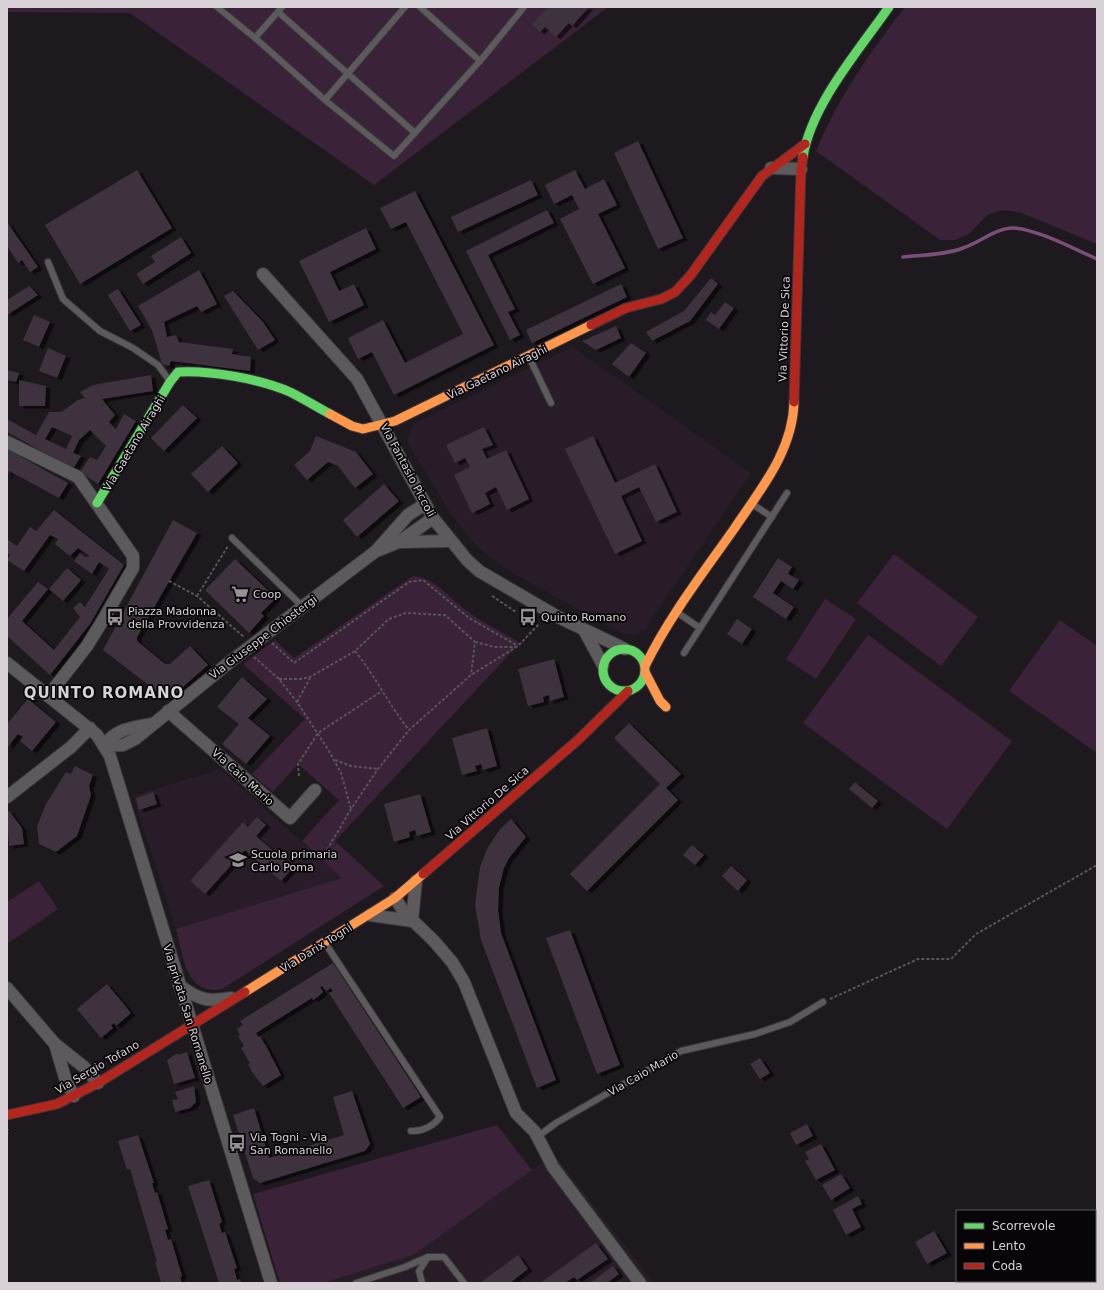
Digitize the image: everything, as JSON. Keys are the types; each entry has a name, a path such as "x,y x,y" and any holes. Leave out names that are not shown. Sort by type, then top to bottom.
{"street":[{"path":"804,144 811,126 834,86 889,7"},
{"name":"Via Gaetano Airaghi","path":"97,503 170,382 178,372 189,371 252,380 289,392 352,426 363,429 409,415 626,308 637,304 659,301 670,296 682,287 762,176 804,144"},
{"name":"Via Vittorio De Sica","path":"395,898 595,724 644,679 645,669 659,637 678,613 783,452 790,433 794,412 801,169 804,144"},
{"path":"771,168 801,169"},
{"name":"Via Fantasio Piccoli","path":"263,274 357,379 383,424 425,504 450,542 479,571 558,617 628,650"},
{"path":"7,442 68,472 81,481 133,556 133,568 87,646 48,696"},
{"name":"Via Giuseppe Chiostergi","path":"104,746 111,736 117,732 152,724 231,660 376,551 408,515 425,504"},
{"name":"Via Giuseppe Chiostergi","path":"376,551 399,542 433,518"},
{"name":"Via Giuseppe Chiostergi","path":"399,542 450,542"},
{"path":"584,630 604,665 605,679 608,688 632,690 663,704 645,669 642,659 628,650"},
{"name":"Via Vittorio De Sica","path":"604,665 611,653 628,650 646,644 659,637"},
{"path":"7,662 90,728 97,735 104,746"},
{"name":"Via Vittorio De Sica","path":"595,724 602,705"},
{"name":"Via Caio Mario","path":"168,711 290,818 315,790"},
{"path":"7,797 71,747 90,728"},
{"name":"Via privata San Romanello","path":"104,746 114,767 270,1283"},
{"path":"412,921 416,881"},
{"path":"395,898 412,921 452,962 464,982 516,1113 535,1132 553,1167 640,1283"},
{"name":"Via Darix Togni","path":"193,1025 395,898"},
{"path":"370,915 412,921"},
{"name":"Via Darix Togni","path":"179,985 193,996 206,1001 237,998"},
{"path":"7,988 55,1044 84,1067 98,1083"},
{"name":"Via Sergio Tofano","path":"7,1115 43,1108 74,1096 193,1025"},
{"path":"55,1044 66,1081 74,1096"}],"lane":[{"path":"217,7 255,38 325,100 394,156 480,62 522,10 514,7"},
{"path":"325,100 405,7"},
{"path":"420,7 480,62"},
{"path":"255,38 280,9 347,75 415,133"},
{"path":"48,262 63,299 100,331 133,348 158,365 170,382"},
{"path":"529,357 551,403"},
{"path":"684,652 788,493"},
{"path":"751,503 772,517"},
{"path":"232,538 303,607"},
{"path":"678,613 700,628"},
{"path":"325,943 440,1117 437,1121 419,1132 411,1131"},
{"name":"Via Caio Mario","path":"538,1137 556,1123 681,1051 769,1029 790,1022 823,1002"},
{"path":"356,1283 405,1267 428,1257 444,1257 464,1283"},
{"path":"422,1283 419,1271 428,1257"}],"path":[{"path":"196,596 232,538"},
{"path":"272,642 294,663 409,582 422,580 469,618 517,646"},
{"path":"169,581 196,596 246,639"},
{"path":"492,596 516,612"},
{"path":"279,679 301,679 310,677 355,651 389,619 406,613 445,615 475,642 494,647 517,646"},
{"path":"327,850 351,808 378,769 409,730 471,675 517,646 540,624"},
{"path":"471,675 475,642"},
{"path":"355,651 374,675 382,691 409,730"},
{"path":"252,656 279,679 318,733 341,773 351,808"},
{"path":"297,702 305,683 310,677"},
{"path":"299,776 298,764 318,733 382,691"},
{"path":"334,760 351,766 378,769"},
{"path":"823,1002 918,959 951,959 976,934 1097,865"}],"shaded area":[{"path":"7,7 608,7 374,185 130,13 7,12"},
{"path":"905,7 1097,7 1097,244 1019,212 1002,210 987,215 969,234 955,240 940,240 816,151 834,112 867,58"},
{"path":"573,347 751,473 645,629 635,635 623,634 509,571 482,551 471,540 449,511 409,445 407,439 416,422"},
{"path":"894,554 978,617 941,666 857,603"},
{"path":"413,576 421,577 434,583 469,612 520,643 335,841 384,886 222,989 210,990 201,987 193,980 188,972 176,929 342,878 302,841 339,800 298,764 273,792 252,774 305,719 243,664 275,640 294,658"},
{"path":"825,599 856,619 816,679 786,659"},
{"path":"1060,620 1097,646 1097,753 1009,691"},
{"path":"868,635 1012,741 947,829 803,723"},
{"name":"Scuola primaria Carlo Poma","path":"220,769 343,878 176,929 133,796"},
{"path":"39,881 58,909 7,944 7,902"},
{"path":"497,1125 532,1170 415,1254 324,1283 280,1283 253,1194"},
{"path":"554,1154 654,1283 324,1283 415,1254"}],"building":[{"path":"548,7 589,7 572,26 569,23 556,37 545,27 540,32 532,25"},
{"path":"638,141 683,238 658,249 614,153"},
{"path":"137,170 172,228 80,284 45,225"},
{"path":"575,170 585,189 604,179 617,205 598,214 625,268 593,284 560,219 579,209 572,195 554,204 545,185"},
{"path":"531,180 538,195 458,232 451,217"},
{"path":"415,191 494,345 394,395 372,352 358,359 348,338 383,320 405,363 463,334 406,222 391,229 380,208"},
{"path":"547,210 554,223 488,255 515,309 508,312 520,335 510,340 466,251"},
{"path":"7,222 38,267 30,272 22,260 18,263 7,246"},
{"path":"366,228 376,249 330,272 339,291 354,284 364,305 329,322 299,261"},
{"path":"181,237 191,253 143,284 136,274 155,262 151,256"},
{"path":"199,270 217,304 201,312 197,306 164,322 167,337 176,335 179,342 233,349 232,354 251,357 250,371 171,361 169,366 162,364 152,330 138,306"},
{"path":"711,278 718,284 690,321 652,341 646,332 684,311"},
{"path":"621,284 627,297 532,343 526,330"},
{"path":"29,286 38,295 7,315 7,300"},
{"path":"118,289 141,325 130,331 108,295"},
{"path":"233,291 263,322 275,340 258,350 224,296"},
{"path":"725,302 734,308 719,329 706,320 711,312 715,315"},
{"path":"34,315 50,322 39,347 23,340"},
{"path":"616,326 621,338 596,350 582,341"},
{"path":"631,343 646,353 629,377 612,364"},
{"path":"48,348 66,356 57,378 39,371"},
{"path":"7,370 19,373 16,382 7,380"},
{"path":"151,375 153,391 102,399 115,415 109,422 116,429 124,414 136,421 98,484 80,472 90,457 97,460 106,446 90,430 79,440 73,453 81,456 73,469 7,432 7,419 36,435 49,412 61,412 78,400 85,398 80,392 93,385","holes":["52,427 72,436 66,449 45,439"]},
{"path":"19,380 46,386 45,406 19,406"},
{"path":"183,405 197,418 164,451 151,438"},
{"path":"484,427 493,445 482,449 487,459 506,450 529,499 507,510 496,487 485,493 490,504 472,513 454,475 470,467 465,458 455,463 446,445"},
{"path":"316,436 356,452 373,474 355,488 338,466 328,462 307,480 294,465 310,451"},
{"path":"593,436 615,483 655,464 677,512 656,522 639,487 621,496 642,541 615,554 565,449"},
{"path":"222,446 238,463 208,492 191,474"},
{"path":"7,449 68,483 59,498 9,471 7,477"},
{"path":"384,484 399,501 357,537 343,520"},
{"path":"54,510 124,565 90,624 50,675 7,636 7,619 38,582 48,589 22,621 54,650 80,617 73,608 80,602 85,607 109,569 99,562 92,574 74,561 80,553 85,557 90,556 78,548 70,556 55,544 58,539 50,535 24,571 7,560 10,555 7,553 7,539 17,546 30,527 36,531"},
{"path":"173,520 197,533 137,637 137,641 165,664 170,664 190,646 208,665 168,700 103,650"},
{"path":"778,558 792,567 788,574 799,580 793,589 781,581 773,593 794,607 786,619 753,597"},
{"name":"Coop","path":"235,559 276,598 261,613 264,616 249,633 205,590"},
{"path":"67,568 81,580 63,601 49,589"},
{"path":"737,619 752,629 742,644 727,634"},
{"path":"554,659 564,697 550,701 549,695 543,697 544,702 528,706 518,669"},
{"path":"242,677 267,699 248,718 270,736 246,764 222,744 239,724 217,707"},
{"path":"28,699 56,722 32,751 20,741 23,737 18,734 7,748 7,724"},
{"path":"629,723 681,774 666,788 678,800 587,891 570,874 660,784 614,738"},
{"path":"487,728 497,766 483,770 481,764 475,766 477,771 462,775 452,738"},
{"path":"75,766 93,775 89,786 91,795 77,836 56,852 39,844 37,826 46,804 66,772 71,774"},
{"path":"855,782 878,801 872,808 849,789"},
{"path":"153,792 157,804 139,810 136,798"},
{"path":"420,794 431,832 417,836 415,830 409,832 410,837 394,842 384,804"},
{"path":"9,811 22,828 24,844 9,846 7,812"},
{"path":"257,817 266,825 256,836 293,868 281,881 245,850 205,894 190,881 243,822 248,827"},
{"path":"511,819 526,837 509,858 504,868 499,887 498,910 501,933 556,1080 537,1088 481,940 475,905 480,867 487,849 500,829"},
{"path":"692,845 704,855 695,865 683,855"},
{"path":"731,866 747,880 738,891 722,876"},
{"path":"570,930 620,1065 597,1074 546,938"},
{"path":"333,963 421,1097 403,1108 329,993 333,991 331,988 326,991 322,986 320,987 323,992 319,996 313,1000 312,998 256,1033 258,1037 260,1036 266,1046 281,1075 263,1086 252,1072 248,1064 250,1063 241,1048 244,1046 238,1036 240,1035 237,1029 243,1025 240,1021"},
{"path":"107,984 131,1013 116,1026 114,1023 111,1025 113,1028 101,1038 77,1009"},
{"path":"187,1052 195,1078 174,1084 167,1060 177,1053 178,1055"},
{"path":"760,1058 770,1073 760,1079 750,1064"},
{"path":"194,1086 196,1102 190,1108 175,1112 172,1100 178,1099 175,1092"},
{"path":"352,1091 370,1144 365,1151 260,1183 253,1178 233,1115 254,1108 269,1158 344,1135 333,1097"},
{"path":"807,1124 813,1136 796,1145 790,1133"},
{"path":"138,1135 154,1183 152,1183 155,1193 157,1192 168,1229 165,1230 168,1240 171,1239 182,1276 180,1277 182,1283 161,1282 155,1262 157,1262 130,1169 127,1170 118,1141"},
{"path":"821,1144 835,1170 816,1180 805,1161 809,1159 805,1152"},
{"path":"841,1174 850,1188 831,1200 822,1185"},
{"path":"209,1180 222,1222 219,1224 222,1233 225,1232 237,1268 234,1269 237,1280 240,1279 241,1283 219,1283 188,1186"},
{"path":"858,1196 862,1204 852,1209 861,1227 846,1235 833,1210"},
{"path":"934,1231 947,1253 927,1264 915,1242"},
{"path":"596,1243 608,1259 577,1280 574,1277 565,1283 540,1283"},
{"path":"518,1255 528,1269 510,1283 480,1283"},
{"path":"613,1266 619,1274 607,1283 590,1283"}],"waterway":[{"path":"903,257 949,252 969,246 993,233 1011,228 1031,231 1097,259"}],"traffic: fast":[{"path":"803,157 808,137 826,98 889,7"},
{"path":"97,503 170,382 178,372 204,372 235,376 265,383 290,392 330,414"},
{"path":"620,649 628,649 639,655 645,666 645,670 645,674 639,685 628,691 620,691 609,685 603,674 603,666 609,655 620,649"}],"traffic: slow":[{"path":"330,414 352,426 363,429 395,421 591,325"},
{"path":"645,666 654,648 676,613 764,485 788,437 794,402"},
{"path":"645,672 660,701 666,707"},
{"path":"245,992 395,898 423,874"}],"traffic: jam":[{"path":"591,325 626,308 661,299 675,292 690,276 762,176 805,144"},
{"path":"794,402 801,169 803,157"},
{"path":"423,874 578,740 628,691"},
{"path":"7,1115 57,1104 98,1083 245,992"}],"place":[{"name":"Coop","path":"240,594"},
{"name":"Piazza Madonna della Provvidenza","path":"115,617"},
{"name":"Quinto Romano","path":"528,617"},
{"name":"Scuola primaria Carlo Poma","path":"238,860"},
{"name":"Via Togni - Via San Romanello","path":"237,1143"}],"district":[{"name":"QUINTO ROMANO","path":"104,693"}]}
